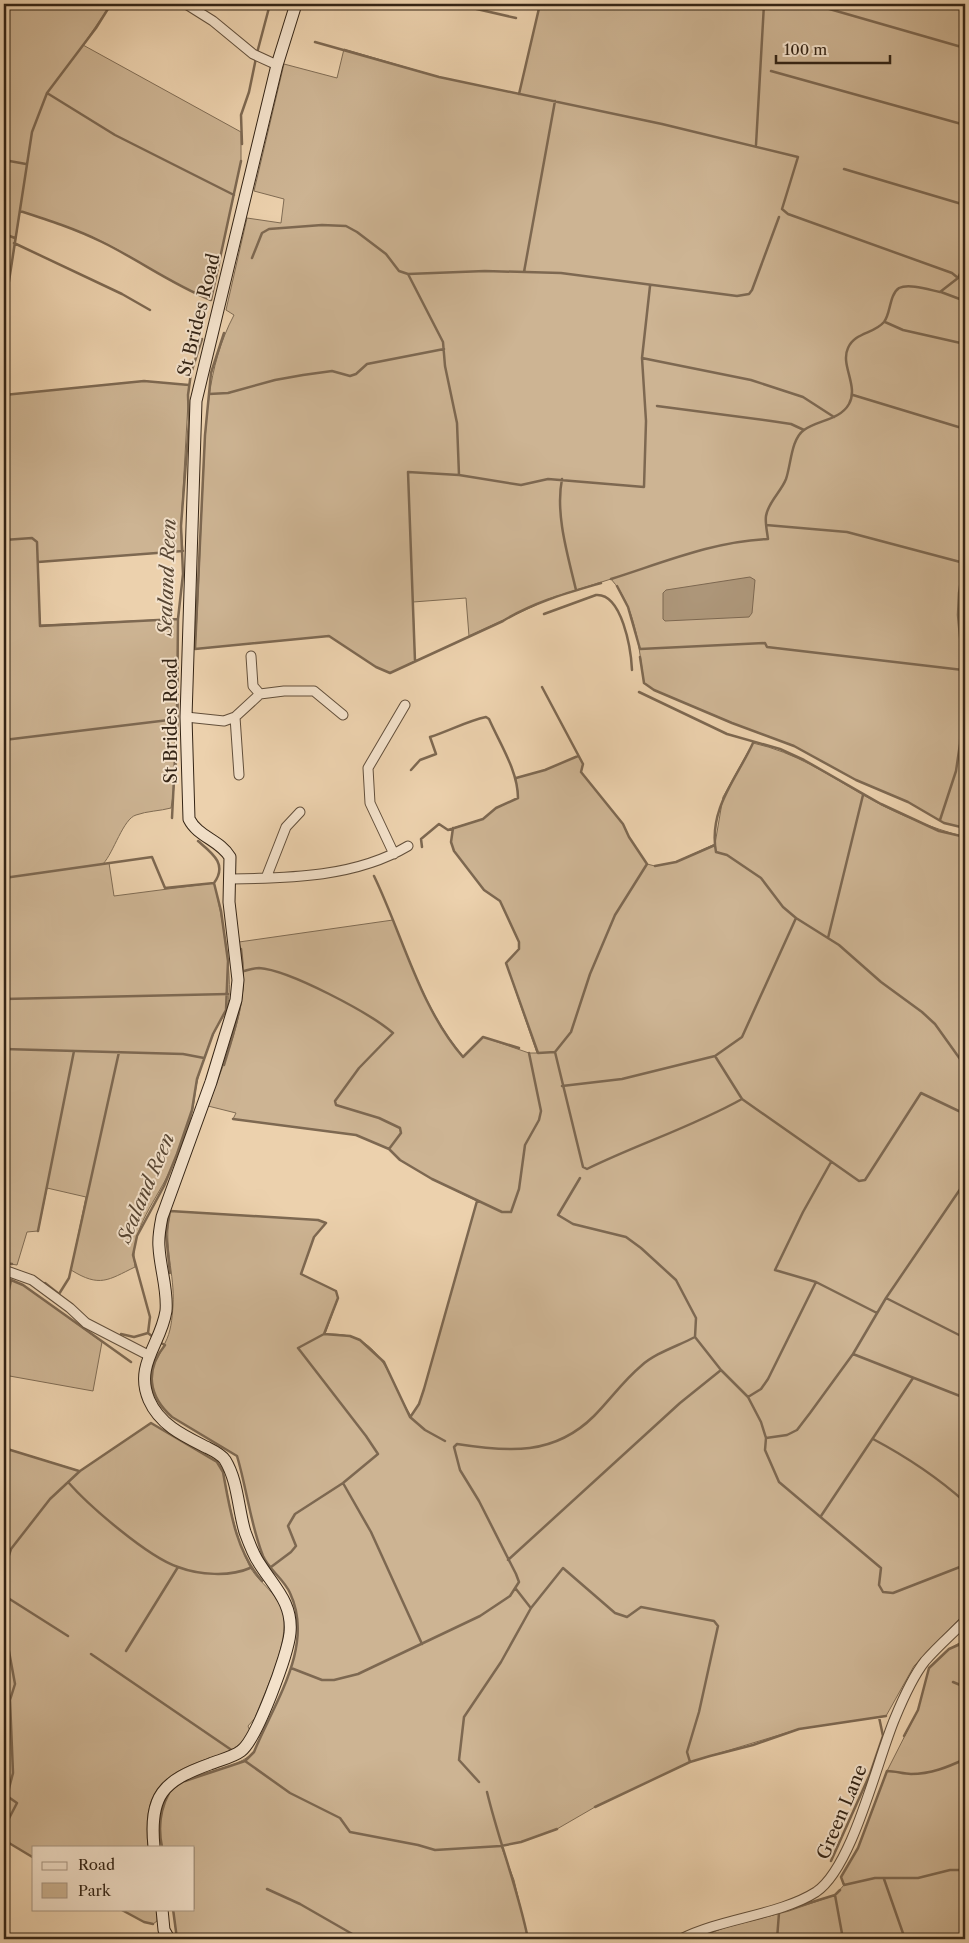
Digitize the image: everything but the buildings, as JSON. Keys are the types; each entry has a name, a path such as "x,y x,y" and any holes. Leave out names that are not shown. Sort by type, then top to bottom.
{"main road":[{"name":"St Brides Road","path":"148,1355 157,1339 166,1309 159,1246 162,1217 211,1082 236,1000 238,980 229,902 230,857 226,850 193,828 189,819 186,717 196,401 277,65 296,4"},
{"path":"148,1355 145,1367 145,1384 149,1399 156,1412 182,1434 224,1459 231,1474 251,1548 259,1563 286,1600 290,1622 290,1634 285,1654 249,1742 241,1751 186,1773 168,1785 155,1807 152,1826 154,1846"},
{"path":"162,1910 164,1930 169,1939"}],"street":[{"path":"186,4 212,21 257,56 277,65"},
{"path":"251,656 253,686 260,694"},
{"path":"186,717 224,721 235,717 260,694 314,691 343,715"},
{"path":"394,854 370,803 368,768 405,705"},
{"path":"235,717 240,775"},
{"path":"266,878 286,826 300,812"},
{"path":"231,879 324,874 372,864 408,846"},
{"path":"4,1270 32,1280 86,1322 148,1355"},
{"name":"Green Lane","path":"681,1939 701,1929 798,1901 817,1891 832,1878 874,1781 894,1718 924,1662 965,1621"}],"green space":[{"path":"4,4 111,4 83,45 241,132 241,161 211,300 183,287 103,242 20,211 5,307 7,315 4,340"},
{"path":"540,4 965,4 965,828 944,823 908,802 856,780 794,746 732,723 654,690 644,683 638,642 631,615 626,602 611,579 551,598 469,636 466,598 413,602 415,661 390,673 376,667 329,636 195,649 205,438 209,396 218,355 234,315 226,310 247,218 281,223 284,199 254,191 284,64 337,78 344,49 439,77 519,94"},
{"path":"144,381 189,385 181,526 183,551 38,562 40,625 178,619 178,737 171,808 136,815 131,818 103,864 109,863 114,896 214,883 226,948 229,999 226,1011 214,1032 203,1062 184,1138 166,1178 140,1227 134,1253 135,1267 111,1278 97,1280 81,1276 71,1270 86,1197 47,1188 38,1231 27,1232 17,1265 4,1263 4,395"},
{"path":"753,743 797,758 900,814 926,825 965,837 965,1613 914,1666 886,1716 799,1729 690,1762 595,1807 557,1829 521,1842 501,1846 514,1880 528,1939 177,1939 173,1910 195,1910 195,1846 162,1846 161,1821 167,1797 176,1787 187,1780 230,1766 254,1752 289,1674 295,1654 298,1633 296,1613 290,1593 263,1556 237,1456 172,1417 160,1405 152,1389 151,1378 153,1368 169,1334 172,1316 173,1294 168,1249 170,1211 318,1220 326,1223 314,1237 301,1274 336,1291 338,1298 325,1334 352,1337 364,1342 373,1350 388,1371 411,1416 419,1404 424,1389 477,1201 432,1179 400,1160 389,1149 356,1135 233,1119 236,1113 208,1106 230,1046 241,1005 243,963 239,942 393,920 431,1009 463,1056 483,1037 529,1053 537,1053 506,963 519,949 519,942 500,901 484,890 454,851 451,842 453,828 483,819 496,808 518,798 516,778 545,770 578,756 583,764 581,772 623,824 629,837 647,864 655,866 676,862 715,844 723,797"},
{"path":"4,1277 23,1285 102,1342 93,1391 4,1375"},
{"path":"151,1423 217,1462 223,1472 233,1519 244,1554 253,1572 279,1603 284,1619 284,1631 279,1656 270,1682 255,1718 248,1726 250,1731 237,1746 190,1765 165,1780 157,1790 148,1814 148,1846 32,1846 32,1857 4,1840 4,1448 80,1471"},
{"path":"961,1642 965,1642 965,1939 692,1939 727,1927 789,1911 835,1895 844,1885 841,1877 858,1848 887,1771 918,1710 929,1668 949,1649"},
{"path":"122,1910 157,1910 157,1921 153,1924 144,1922"}],"shaded area":[{"path":"750,577 755,580 752,613 749,617 665,621 663,619 663,593 666,590"}],"waterway":[{"path":"5,307 32,132 47,93 96,28 111,4"},
{"path":"257,53 270,4"},
{"path":"455,4 516,18"},
{"path":"519,94 540,4"},
{"path":"756,145 764,4"},
{"path":"812,4 965,48"},
{"path":"315,42 439,77 662,124 798,157 782,209 788,214 952,273 958,278"},
{"path":"242,144 241,115 249,92 256,58"},
{"path":"771,71 965,125"},
{"path":"47,93 115,135 234,195"},
{"path":"524,272 555,101"},
{"path":"4,160 26,164"},
{"path":"20,211 92,237 183,287 211,300 241,161"},
{"path":"844,169 965,205"},
{"path":"252,258 262,233 269,229 322,225 346,226 386,254 399,271 408,274 485,271 561,273 737,296 749,294 752,290 779,217"},
{"path":"4,234 15,238"},
{"path":"14,243 122,294 150,310"},
{"path":"611,579 708,548 768,539 767,511 786,479 796,439 804,430 840,413 849,404 852,397 846,361 846,355 851,343 884,322 893,295 899,288 914,287 940,292 958,278 965,263"},
{"path":"408,274 443,342 445,366 457,423 459,475"},
{"path":"415,661 408,472 459,475 521,485 548,479 644,487 646,421 642,358 650,286"},
{"path":"941,292 965,301"},
{"path":"4,340 7,315"},
{"path":"885,322 903,330 965,344"},
{"path":"224,333 211,373 205,435 195,649 329,636 376,667 390,673 539,603 601,583"},
{"name":"Sealand Reen","path":"172,818 177,719 178,619 183,574 181,526 189,422 188,395 191,373 202,339"},
{"path":"209,394 228,393 275,380 332,371 350,376 356,374 367,364 444,349"},
{"path":"642,358 751,380 803,397 834,417"},
{"path":"4,395 144,381 189,385"},
{"path":"853,395 965,429"},
{"path":"657,406 791,424 804,430"},
{"path":"562,479 560,492 561,521 576,590"},
{"path":"766,525 847,532 964,563"},
{"path":"4,540 32,538 37,542 40,626 178,619"},
{"path":"38,562 183,551"},
{"path":"940,820 956,771 960,744 963,670 958,615 959,593 965,554"},
{"path":"617,586 628,607 640,649 765,643 767,647 963,670"},
{"path":"544,614 596,595 605,597 619,612 630,649 632,670"},
{"path":"640,657 644,683 654,690 732,723 794,746 856,780 908,802 944,823 965,828"},
{"path":"453,828 451,842 454,851 484,890 500,901 519,942 519,949 506,963 538,1053 555,1052 571,1032 590,974 615,915 647,864 629,837 623,824 581,772 583,764 542,687"},
{"path":"639,692 727,734 780,749 804,760 881,804 939,831 965,837"},
{"path":"411,770 420,760 436,754 430,737 486,717 489,719 508,758 517,788 518,798 496,808 483,819 448,830 439,824 421,839 422,847"},
{"path":"4,740 177,719"},
{"path":"753,743 720,808 716,822 716,852 727,855 761,878 783,907 796,918 839,945 881,982 922,1012 935,1024 965,1066"},
{"path":"516,778 545,770 578,756"},
{"path":"828,938 863,795"},
{"name":"Sealand Reen","path":"153,1337 148,1333 150,1317 133,1255 137,1236 164,1186 177,1154 192,1110 197,1079 213,1034 226,1010 228,961 221,911 214,883 218,876 219,865 217,859 198,841"},
{"path":"655,866 676,862 715,845"},
{"path":"4,878 152,857 165,888 214,883"},
{"path":"374,876 423,993 448,1037 463,1057 483,1037 519,1048"},
{"path":"562,1086 622,1079 715,1056 742,1037 796,918"},
{"path":"224,1065 237,1022 242,995 243,965 241,949"},
{"path":"244,971 259,968 289,976 309,984 367,1015 393,1033 359,1068 335,1101 336,1105 379,1118 400,1128 401,1133 389,1149"},
{"path":"4,999 228,994"},
{"path":"4,1049 183,1054 204,1058"},
{"path":"38,1231 74,1051"},
{"path":"45,1283 59,1294 69,1278 119,1052"},
{"path":"555,1052 583,1167 587,1169 704,1118 742,1099"},
{"path":"233,1119 356,1135 389,1149 400,1160 432,1179 502,1212 511,1212 519,1189 525,1145 539,1120 541,1111 529,1053"},
{"path":"715,1056 742,1099 859,1181 865,1180 921,1093 965,1114"},
{"path":"831,1162 803,1212 775,1270 816,1282 877,1313"},
{"path":"580,1178 558,1215 573,1224 626,1237 676,1280 696,1318 695,1337 721,1370 748,1397 761,1422 766,1438 765,1450 779,1482 881,1568 879,1585 883,1592 893,1593 965,1565"},
{"path":"766,1438 787,1435 797,1430 853,1354 886,1298 965,1182"},
{"path":"411,1416 419,1404 424,1389 477,1201"},
{"path":"170,1273 166,1234 170,1211 318,1220 326,1223 314,1237 301,1274 336,1291 338,1298 324,1334"},
{"path":"4,1263 12,1264"},
{"path":"4,1277 23,1285 131,1362"},
{"path":"4,1313 11,1280"},
{"path":"748,1397 761,1389 768,1379 816,1282"},
{"path":"886,1298 965,1338"},
{"path":"121,1334 134,1337 148,1333"},
{"path":"271,1567 296,1546 288,1526 295,1514 343,1483 378,1454 298,1348 324,1334 350,1336 360,1340 384,1362 410,1417 425,1430 445,1441"},
{"path":"291,1668 322,1680 334,1680 358,1674 480,1616 510,1596 519,1582 516,1574 479,1501 460,1470 454,1447 457,1444 494,1449 530,1448 547,1445 563,1438 579,1429 594,1416 628,1378 647,1361 695,1337"},
{"name":"Sealand Reen","path":"159,1342 165,1345 154,1364 152,1373 154,1392 164,1409 172,1417 237,1456 263,1556 290,1593 296,1613 298,1633 295,1654 289,1674 254,1752 245,1761 185,1781"},
{"path":"853,1354 965,1398"},
{"path":"508,1560 680,1403 721,1370"},
{"path":"821,1516 913,1378"},
{"path":"4,1828 17,1803 7,1796 13,1773 10,1700 15,1684 8,1646 8,1598 5,1583 5,1567 11,1549 50,1499 80,1471 151,1423 217,1462 223,1472 235,1530 240,1544 253,1570 262,1581"},
{"path":"873,1439 921,1468 965,1502"},
{"path":"4,1448 79,1471"},
{"path":"68,1482 120,1530 151,1553 178,1567 195,1572 214,1574 233,1573 250,1568"},
{"path":"343,1483 371,1532 422,1644"},
{"path":"126,1651 178,1567"},
{"path":"479,1782 459,1760 464,1717 501,1662 531,1608 563,1568 615,1613 627,1617 641,1607 714,1621 718,1626 699,1712 687,1752 690,1762"},
{"path":"516,1589 530,1607"},
{"path":"4,1598 8,1598 68,1636"},
{"path":"904,1736 918,1710 929,1668 949,1649 965,1642"},
{"path":"91,1654 233,1751"},
{"path":"953,1682 965,1687"},
{"path":"595,1807 690,1762 753,1745 799,1729 886,1716"},
{"path":"831,1861 870,1774 883,1736 879,1717"},
{"path":"965,1759 925,1773 908,1774 887,1771 858,1848 841,1877 844,1885 875,1878 918,1878 950,1870 965,1870"},
{"path":"245,1761 290,1793 340,1818 350,1832 435,1850 501,1846 521,1842 557,1829"},
{"path":"487,1792 528,1939"},
{"name":"Sealand Reen","path":"162,1846 161,1819 169,1793"},
{"path":"4,1840 32,1857"},
{"path":"884,1879 905,1939"},
{"path":"267,1889 300,1904 361,1939"},
{"path":"770,1915 835,1895 840,1890"},
{"path":"835,1895 843,1939"},
{"path":"122,1910 144,1922 153,1924"},
{"name":"Sealand Reen","path":"173,1910 177,1939"},
{"path":"777,1939 779,1913"},
{"path":"692,1939 721,1928"},
{"path":"666,1939 672,1935 676,1938"}]}
